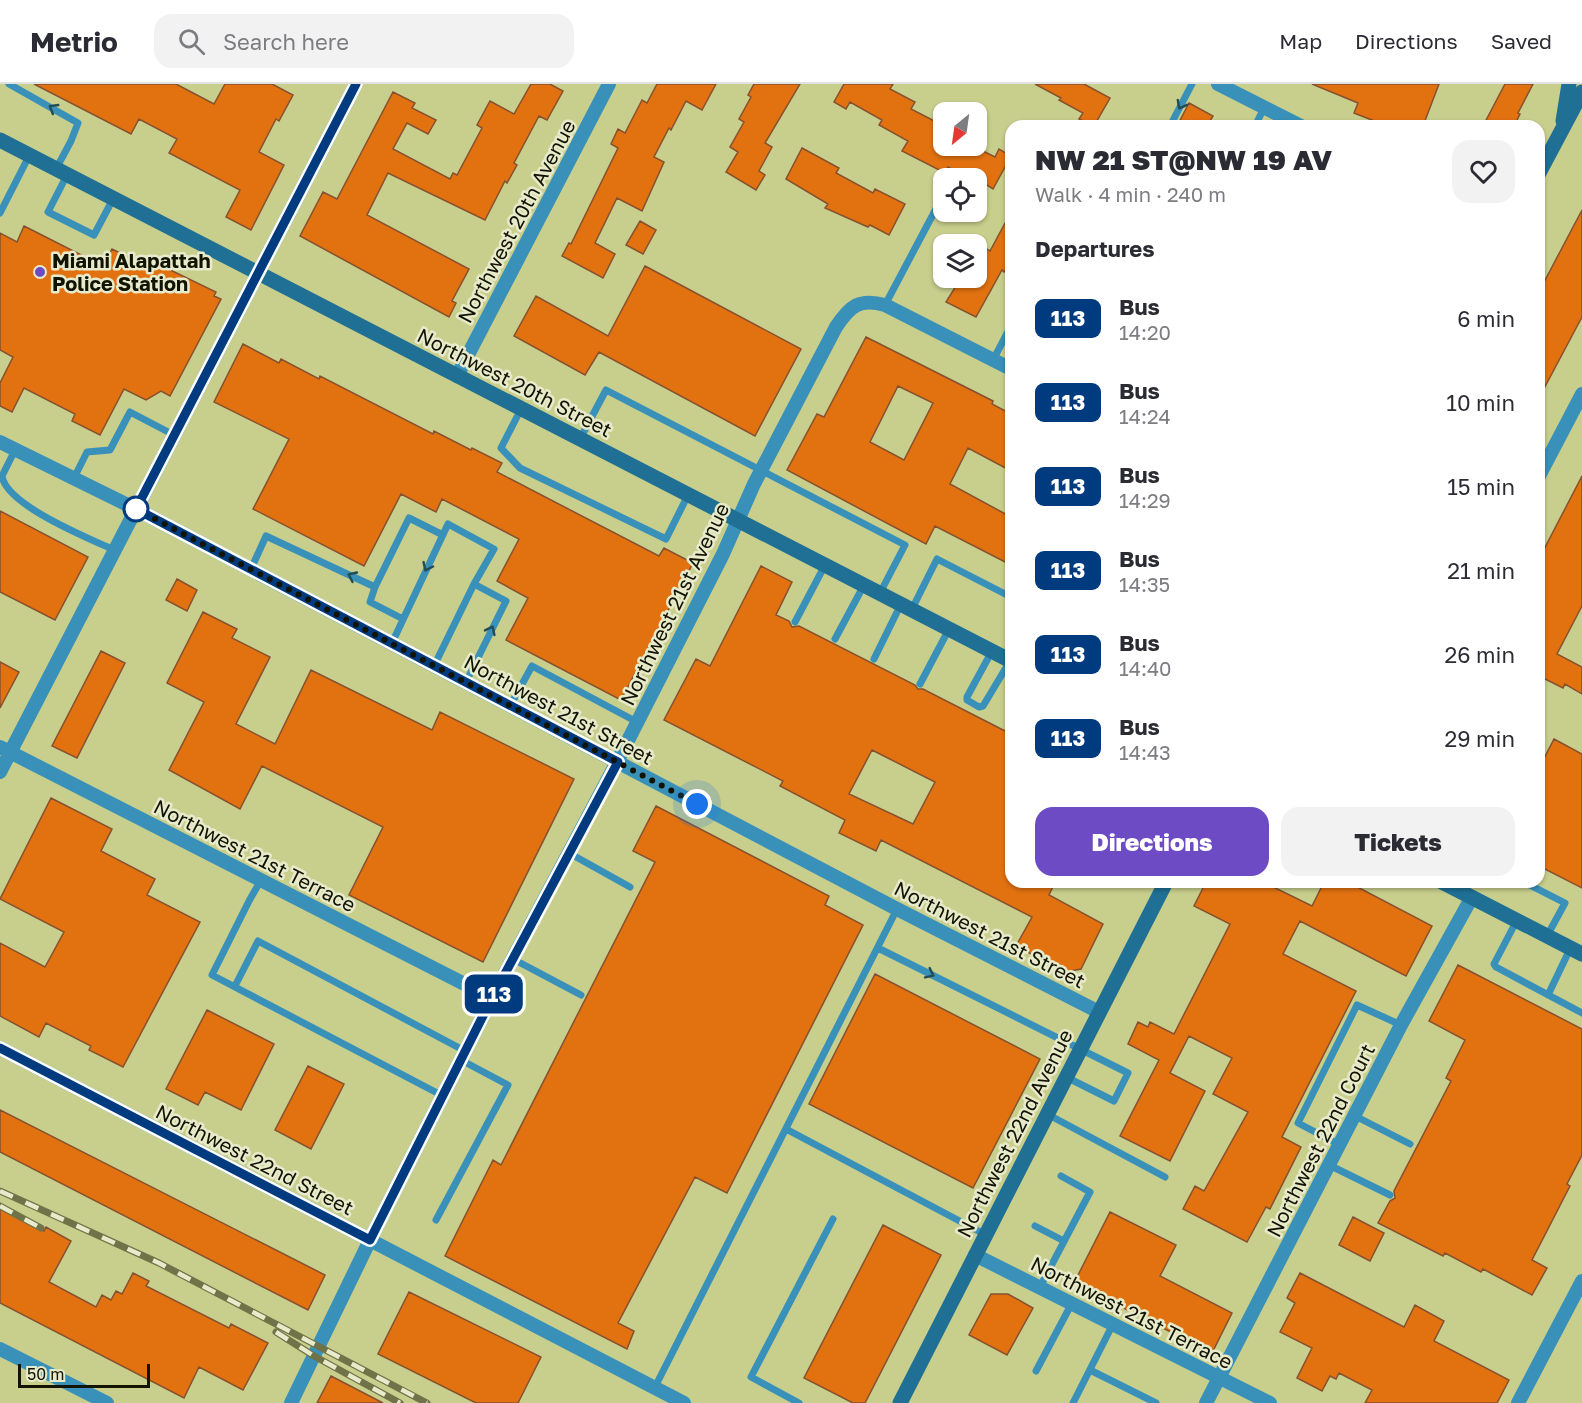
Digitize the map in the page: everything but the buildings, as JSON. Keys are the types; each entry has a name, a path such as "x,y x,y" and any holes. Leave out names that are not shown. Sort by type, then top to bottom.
{"main road":[{"path":"1560,132 1569,84"},
{"path":"1545,161 1582,92"},
{"name":"Northwest 20th Street","path":"0,140 1005,657"},
{"name":"Northwest 22nd Avenue","path":"900,1403 1163,888"},
{"path":"1455,888 1576,951"}],"street":[{"path":"0,772 5,749 136,509 356,84"},
{"name":"Northwest 20th Avenue","path":"456,376 609,84"},
{"path":"1218,84 1289,120"},
{"name":"Northwest 21st Avenue","path":"291,1403 463,1055 618,762 723,554 761,471 836,327 852,307 874,302 885,305"},
{"path":"885,305 1005,366"},
{"path":"1545,465 1582,394"},
{"name":"Northwest 21st Street","path":"0,442 136,509 897,909 1099,1012"},
{"name":"Northwest 21st Terrace","path":"5,749 492,998"},
{"name":"Northwest 22nd Court","path":"1206,1403 1401,1025 1472,897"},
{"name":"Northwest 22nd Street","path":"0,1048 684,1403"},
{"name":"Northwest 21st Terrace","path":"975,1255 1270,1403"},
{"path":"1518,1403 1582,1281"},
{"path":"0,1349 98,1401"}],"lane":[{"path":"9,84 78,123 48,212 94,235 113,199"},
{"path":"1173,120 1192,84"},
{"path":"1258,120 1264,108"},
{"path":"0,213 29,156"},
{"path":"885,305 933,214"},
{"path":"993,360 1005,337"},
{"path":"580,439 606,390 905,545 880,593"},
{"path":"521,409 501,448 520,468 666,539 688,495"},
{"path":"74,478 87,452 110,450 130,412 174,435"},
{"path":"15,450 2,476 6,488 26,506 114,550"},
{"path":"403,619 370,602 375,587 409,518 442,535"},
{"path":"392,644 448,524 494,549 474,584 434,666"},
{"path":"250,569 266,536 375,587"},
{"path":"874,659 938,559 1005,594"},
{"path":"795,622 825,565"},
{"path":"466,682 506,601 474,584"},
{"path":"835,639 864,585"},
{"path":"920,684 949,629"},
{"path":"992,651 967,697 971,703 979,707 983,706 1005,670"},
{"path":"510,706 532,666 637,722"},
{"path":"569,853 630,887"},
{"path":"261,880 212,975 443,1096"},
{"path":"1536,888 1565,903 1547,936"},
{"path":"655,1388 897,909"},
{"path":"1517,921 1494,964 1582,1013"},
{"path":"235,986 258,941 463,1055 508,1085 436,1220"},
{"path":"878,948 1128,1073 1114,1101 1066,1077"},
{"path":"1548,995 1576,951"},
{"path":"513,958 581,995"},
{"path":"1340,1145 1298,1123 1358,1005 1401,1025"},
{"path":"1047,1114 1165,1177"},
{"path":"1355,1116 1410,1144"},
{"path":"786,1129 986,1235"},
{"path":"1329,1165 1390,1195"},
{"path":"1040,1287 1090,1192 1061,1176"},
{"path":"799,1403 751,1377 833,1219"},
{"path":"1035,1226 1064,1241"},
{"path":"1036,1371 1072,1303"},
{"path":"1073,1403 1113,1324"},
{"path":"1090,1370 1156,1403"}],"railway":[{"path":"0,1191 159,1263 427,1403"},
{"path":"0,1206 41,1228"},
{"path":"276,1332 314,1356 400,1403"}],"bus line":[{"name":"113","path":"0,1048 370,1240 492,998 618,762 136,509 356,84"}],"place":[{"name":"Miami Alapattah Police Station","path":"40,272"}],"route":[{"path":"136,509 697,804"}]}
